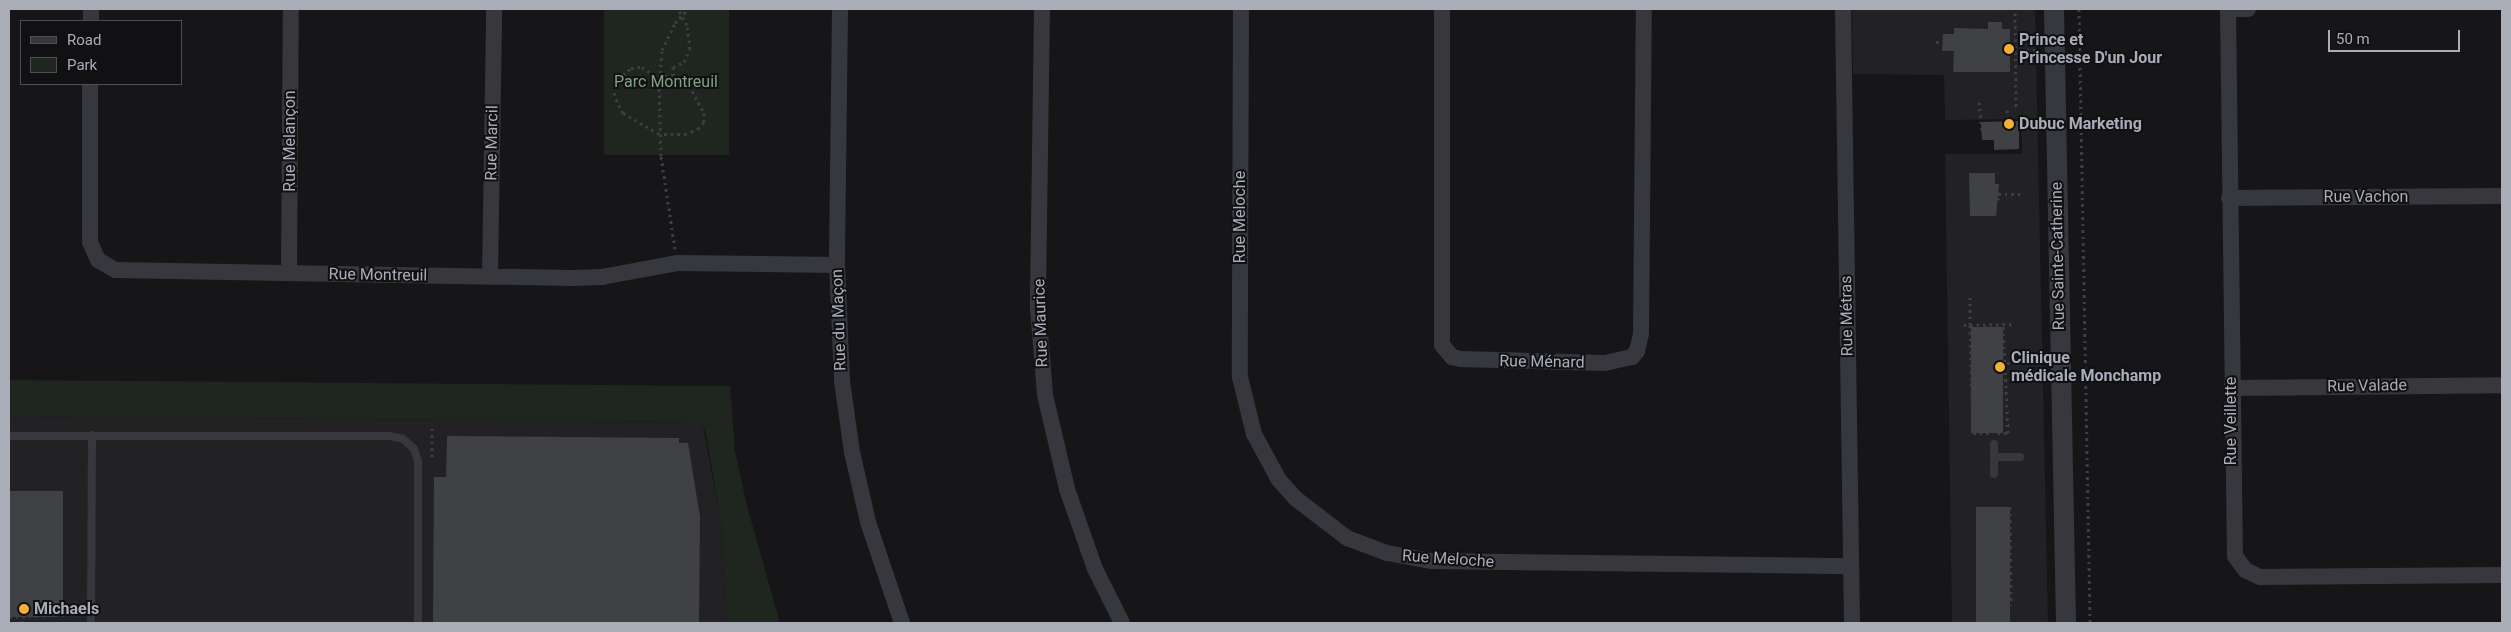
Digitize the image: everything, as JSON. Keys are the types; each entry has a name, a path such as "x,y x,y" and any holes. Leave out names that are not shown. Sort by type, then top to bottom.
{"street":[{"name":"Rue Melançon","path":"289,274 292,9"},
{"name":"Rue Marcil","path":"490,276 494,9"},
{"name":"Rue du Maçon","path":"840,9 838,336 852,452 877,552 902,623"},
{"name":"Rue Maurice","path":"1042,9 1038,308 1046,395 1067,489 1095,568 1122,623"},
{"name":"Rue Meloche","path":"1241,9 1241,384 1246,412 1265,457 1279,480 1301,504 1330,528 1364,545 1387,553 1431,561 1851,566"},
{"name":"Rue Ménard","path":"1442,9 1442,345 1452,357 1460,359 1605,363 1632,357 1637,352 1641,334 1644,9"},
{"name":"Rue Métras","path":"1842,9 1852,623"},
{"name":"Rue Sainte-Catherine","path":"2054,9 2066,623"},
{"path":"2228,9 2248,9"},
{"name":"Rue Veillette","path":"2228,9 2233,548 2245,570 2260,577 2502,575"},
{"name":"Rue Montreuil","path":"90,85 90,242 98,260 115,270 128,272 602,277 684,263 837,265"},
{"name":"Rue Vachon","path":"2230,198 2502,196"},
{"name":"Rue Valade","path":"2231,388 2502,385"}],"lane":[{"path":"91,623 92,435"},
{"path":"9,436 380,436 403,439 414,448 418,461 418,623"},
{"path":"1994,444 1994,474"},
{"path":"1994,457 2020,457"}],"path":[{"path":"673,76 673,67 684,62 690,48 682,14 678,9"},
{"path":"675,254 657,112 662,50 682,14 688,9"},
{"name":"Rue Sainte-Catherine","path":"2079,9 2090,623"},
{"path":"2015,13 2016,110"},
{"path":"1936,42 1943,42"},
{"path":"2014,50 2038,50"},
{"path":"642,67 660,74 673,76 692,90 704,113 704,122 686,134 659,134 632,121 617,105 614,95 618,79 631,68 642,67"},
{"path":"1979,102 1982,133"},
{"path":"2007,110 2008,122"},
{"path":"1998,188 1998,200"},
{"path":"1998,194 2020,194"},
{"path":"1970,297 1972,433 2008,432 2007,355 2004,355 2003,324"},
{"path":"1964,325 2014,324"},
{"path":"2007,363 2015,362"},
{"path":"432,428 432,434"},
{"path":"2010,507 2011,605"},
{"path":"9,617 75,614"},
{"path":"22,617 22,623"}],"shaded area":[{"path":"1852,9 2035,9 2048,623 1952,623 1945,154 2022,154 2021,119 1945,120 1944,75 1853,74"},
{"path":"9,416 697,422 703,426 721,522 726,623 9,623"}],"green space":[{"name":"Parc Montreuil","path":"604,9 729,9 729,155 604,155"},
{"path":"9,380 730,386 735,451 747,506 780,623 726,623 721,522 706,434 703,426 697,422 9,416"}],"building":[{"path":"1988,22 2002,22 2002,29 2010,29 2010,72 1953,72 1954,51 1942,51 1943,34 1954,34 1954,28 1988,29"},
{"path":"2019,121 2019,149 1994,150 1994,140 1982,140 1981,122"},
{"path":"1969,173 1995,173 1995,184 1999,184 1996,216 1970,216"},
{"path":"1971,327 2003,327 2003,433 1971,433"},
{"path":"447,436 679,438 679,443 688,443 700,517 699,623 433,623 434,477 446,477"},
{"path":"9,491 63,491 63,610 57,609 58,617 9,617"},
{"path":"1976,507 2010,507 2010,623 1976,623"}],"place":[{"name":"Prince et Princesse D'un Jour","path":"2009,49"},
{"name":"Dubuc Marketing","path":"2009,124"},
{"name":"Clinique médicale Monchamp","path":"2000,367"},
{"name":"Michaels","path":"24,609"}]}
